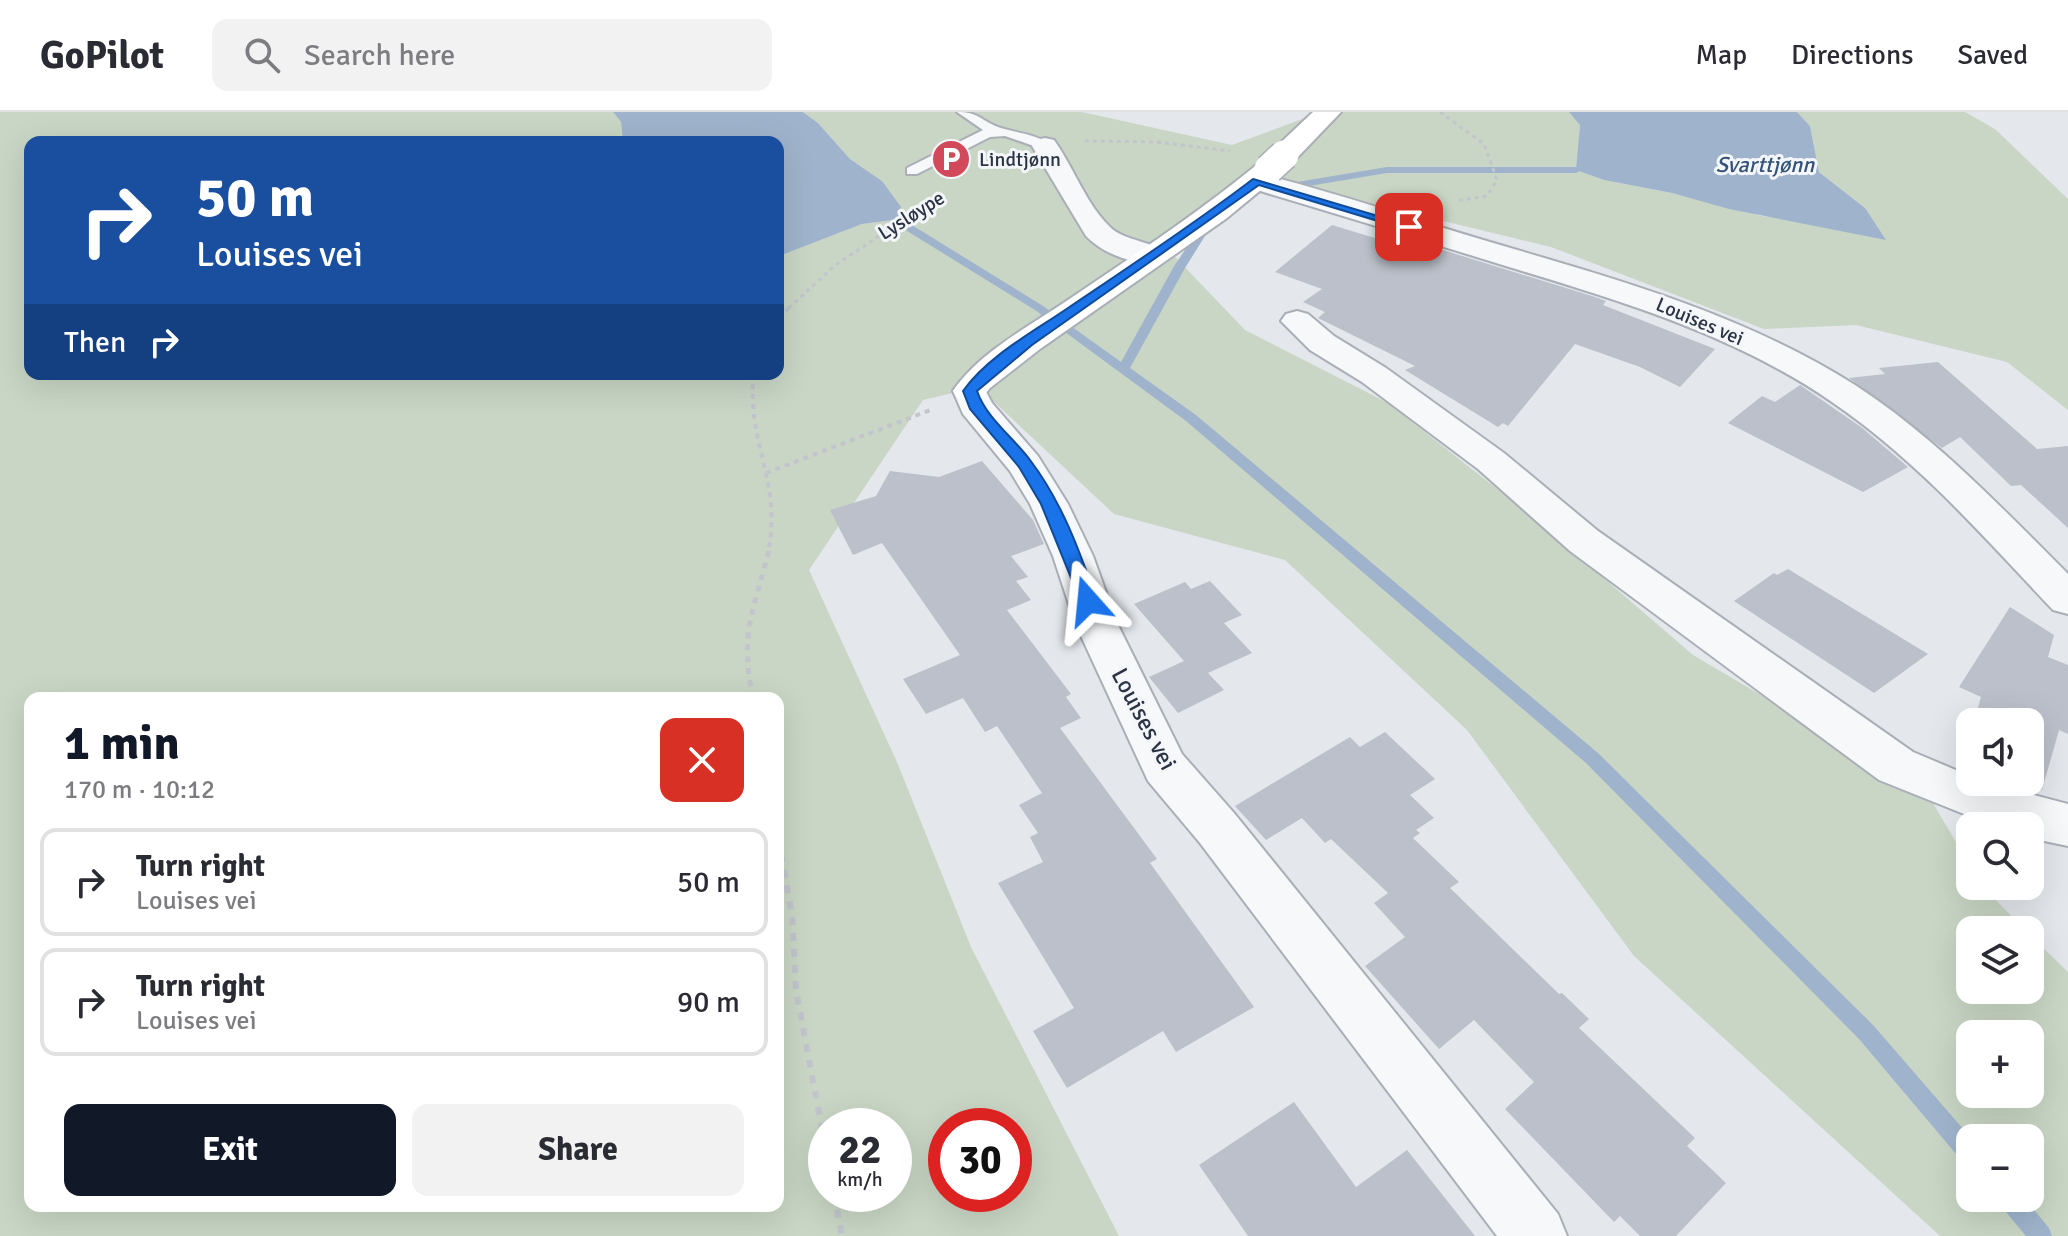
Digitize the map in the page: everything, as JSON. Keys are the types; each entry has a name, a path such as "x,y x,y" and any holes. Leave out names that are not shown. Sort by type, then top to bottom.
{"street":[{"path":"970,391 978,381 1028,342 1217,212 1270,169 1328,112"},
{"path":"1045,146 1097,231 1124,249 1151,255"},
{"name":"Louises vei","path":"1270,169 1699,318 1755,345 1871,413 1971,501 2068,599"},
{"path":"1297,321 1322,343 1374,375 1491,461 1584,541 1896,766 1976,800 2068,825"},
{"name":"Louises vei","path":"970,391 975,406 1025,464 1049,504 1073,556 1096,623 1165,767 1217,828 1536,1236"}],"lane":[{"path":"964,112 995,131 1021,136 1045,146"},
{"path":"912,171 995,131"}],"path":[{"path":"1440,112 1484,144 1497,180 1491,194 1477,201 1449,200"},
{"path":"1045,146 1088,140 1143,141 1239,153"},
{"name":"Lysløype","path":"784,312 834,266 940,196"},
{"path":"752,692 745,655 747,627 773,533 773,498 753,420 754,380"},
{"path":"766,473 946,405 970,391"},
{"path":"784,872 792,915 796,990 818,1108"},
{"path":"837,1212 842,1236"}],"green space":[{"path":"0,112 613,112 621,122 622,136 24,136 24,380 784,380 784,254 862,224 893,220 882,181 850,159 818,123 803,112 1082,112 1232,145 1321,112 1569,112 1580,124 1577,170 1604,180 1778,218 1865,208 1819,172 1810,126 1797,112 1965,112 1995,129 2068,199 2068,410 2007,362 1856,325 1764,329 1551,247 1274,180 1156,237 1245,330 1388,403 1534,518 1693,655 1927,793 1956,842 1956,900 1996,900 2011,916 1956,916 1956,1004 2044,1004 2044,949 2068,972 2068,1236 1940,1236 1634,956 1467,730 1285,560 1114,514 978,387 923,400 809,570 897,762 971,947 1119,1236 0,1236"}],"water":[{"path":"613,112 803,112 818,123 850,159 882,181 901,207 894,220 862,224 784,254 784,136 622,136 621,122"},
{"name":"Svarttjønn","path":"1569,112 1797,112 1810,126 1819,172 1865,208 1886,240 1729,209 1672,193 1604,180 1576,170 1580,125"}],"building":[{"path":"1332,225 1398,245 1404,238 1592,296 1606,301 1603,305 1715,349 1680,387 1640,367 1575,344 1508,426 1503,423 1498,427 1405,370 1415,366 1318,318 1325,312 1303,302 1322,289 1275,272"},
{"path":"1938,362 2037,449 2068,446 2068,528 2021,485 2011,486 1960,437 1942,448 1849,378 1885,374 1879,368"},
{"path":"1800,385 1861,427 1908,467 1863,492 1728,423 1762,396 1775,402"},
{"path":"982,461 1033,520 1044,544 1011,556 1028,577 1016,581 1031,600 1007,610 1071,694 1066,697 1081,718 1060,728 1157,859 1150,863 1254,1007 1176,1052 1163,1031 1067,1088 1033,1031 1074,1008 998,883 1043,862 1030,837 1038,833 1019,805 1042,793 997,726 985,732 963,698 926,714 903,679 960,655 882,543 853,555 830,510 876,496 890,471 939,477"},
{"path":"1788,569 1928,654 1874,693 1734,601 1774,573 1777,575"},
{"path":"1210,581 1242,615 1224,623 1252,653 1208,673 1224,690 1178,713 1149,677 1184,661 1134,604 1185,582 1191,589"},
{"path":"2010,607 2054,635 2048,657 2068,665 2068,734 2059,730 2044,783 2044,708 1978,708 1981,697 1959,687"},
{"path":"1385,732 1435,779 1410,795 1434,818 1416,830 1420,833 1413,838 1459,882 1450,888 1589,1019 1579,1028 1695,1138 1687,1146 1726,1183 1676,1236 1640,1236 1620,1216 1614,1222 1505,1109 1534,1082 1474,1020 1439,1049 1365,966 1405,937 1374,903 1388,893 1331,839 1325,843 1302,818 1266,840 1235,806 1350,737 1360,747"},
{"path":"1294,1102 1356,1187 1407,1150 1475,1236 1248,1236 1199,1165"}],"waterway":[{"path":"1279,188 1387,170 1576,170"},
{"path":"885,201 903,224 1039,308 1123,369"},
{"path":"1123,369 1179,268 1210,220"},
{"path":"1123,369 1191,418 1592,758 1866,1032 1956,1137"},
{"path":"2021,1212 2041,1236"}],"place":[{"name":"Lindtjønn","path":"951,159"}],"route":[{"path":"1088,601 1073,556 1049,504 1025,464 975,406 970,391 978,381 1028,342 1257,181 1409,227"}]}
